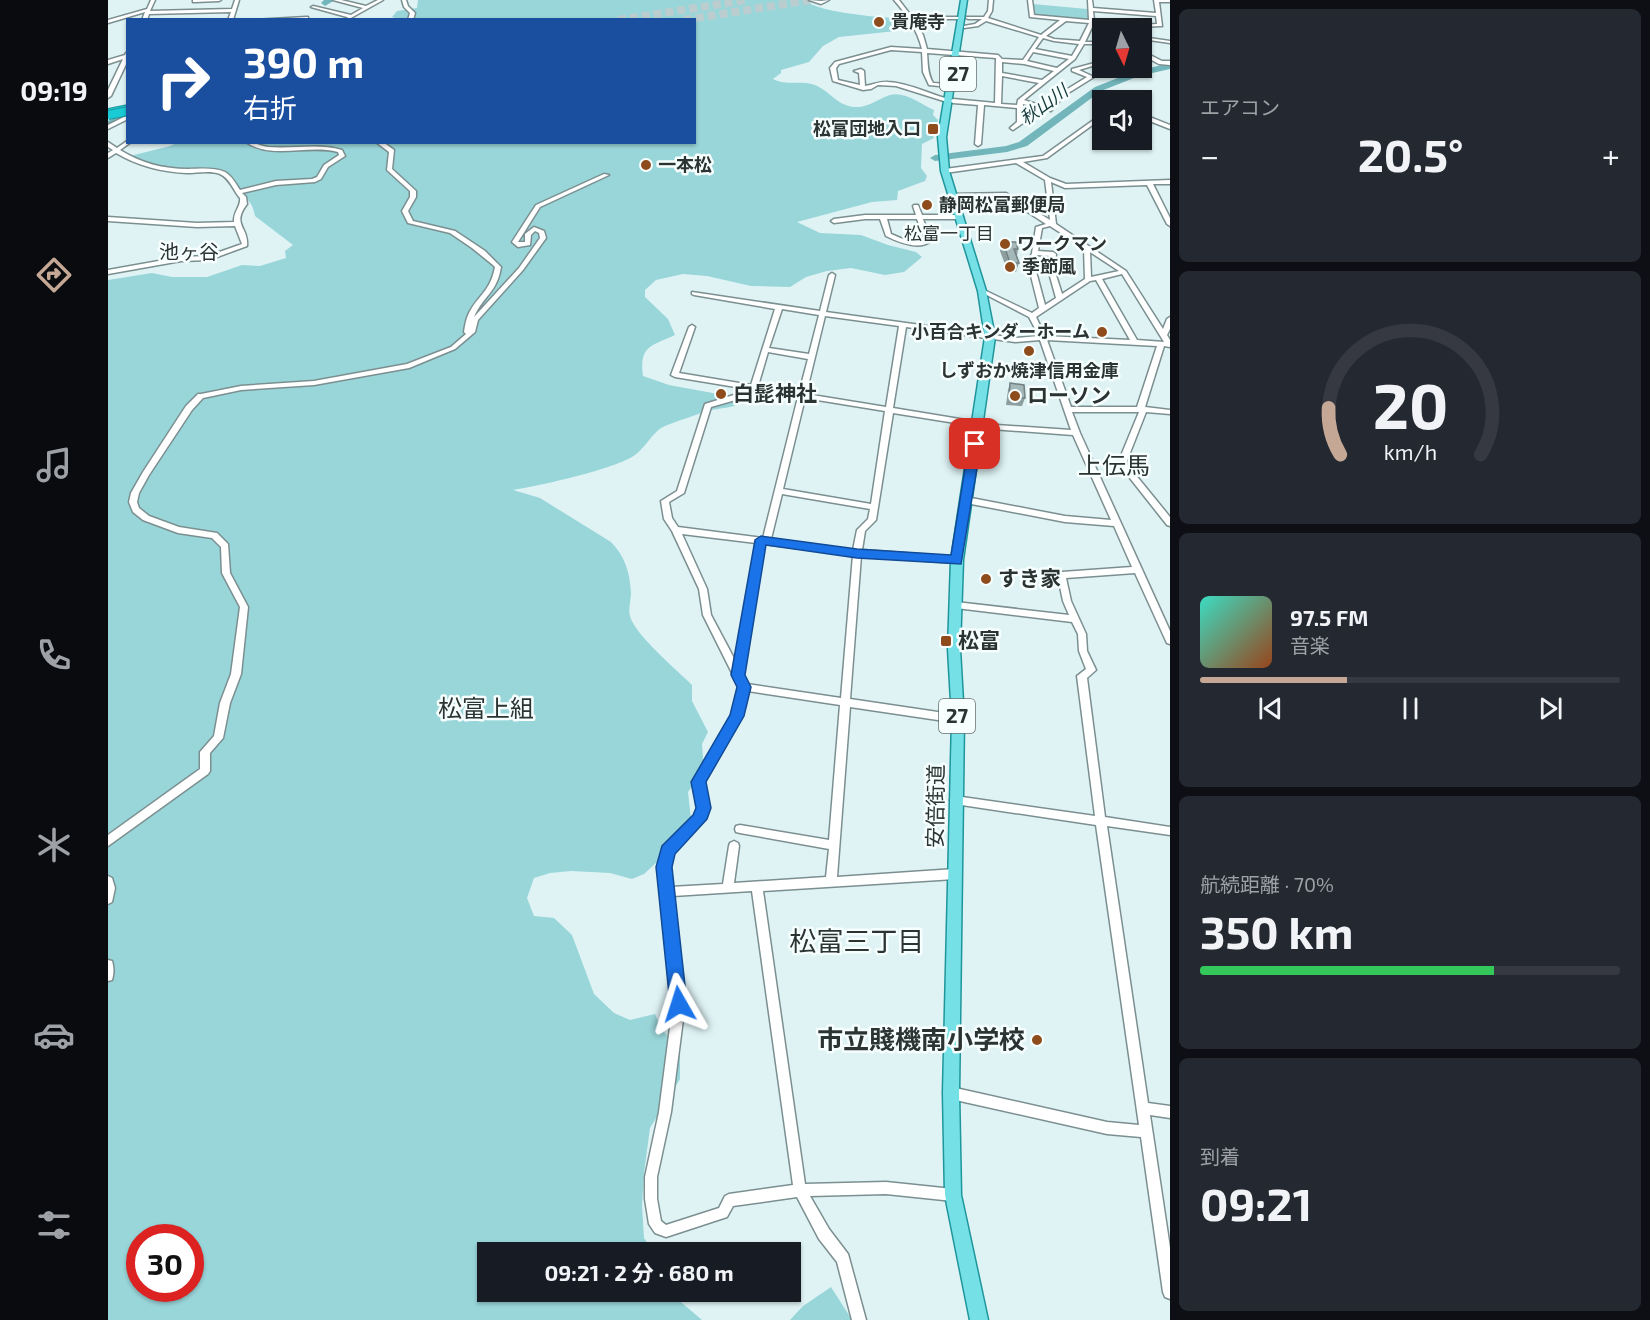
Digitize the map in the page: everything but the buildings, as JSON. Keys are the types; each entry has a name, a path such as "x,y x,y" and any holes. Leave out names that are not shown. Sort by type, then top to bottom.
{"highway":[{"path":"108,113 126,110"}],"main road":[{"name":"安倍街道","path":"964,0 964,18 950,100 943,119 942,137 945,171 982,291 990,337 957,560 954,649 958,719 951,1093 953,1195 979,1320"},
{"name":"安倍街道","path":"950,100 949,85 966,27 964,18 971,0"}],"street":[{"path":"145,18 153,0"},
{"path":"195,1 219,0"},
{"path":"231,18 237,0"},
{"path":"306,18 318,0"},
{"path":"314,6 324,5 334,0 367,8"},
{"path":"314,6 349,18 379,0"},
{"path":"404,0 406,7 413,13 411,18"},
{"path":"811,0 821,3 827,0"},
{"path":"896,0 911,18 921,37 925,78 931,84 949,85"},
{"path":"966,27 976,26 985,19 992,7 991,0"},
{"path":"1022,31 1032,16 1030,0"},
{"path":"1013,128 1020,123 1020,104 1042,82 1073,58 1092,21 1090,0"},
{"path":"1152,25 1160,25 1156,0 1170,1"},
{"path":"1091,9 1158,15"},
{"path":"108,22 147,11 233,10"},
{"path":"1032,16 1092,21"},
{"path":"911,18 985,19 1041,37 1092,43"},
{"path":"1024,62 1041,37 1066,19"},
{"path":"1152,39 1170,42"},
{"path":"891,48 958,53 998,57 1000,60 1077,71 1091,77 1063,94 1056,105 1049,110 1020,104 981,104 936,99 892,83 876,83 869,88 863,88 836,81 833,68 837,63 891,48"},
{"path":"1031,50 1073,58"},
{"path":"110,59 126,56"},
{"path":"1152,58 1161,63 1170,63"},
{"path":"998,105 1000,60"},
{"path":"108,96 125,64"},
{"path":"1077,71 1092,66"},
{"path":"857,71 861,71 863,88"},
{"path":"999,74 1042,82"},
{"path":"978,144 981,104"},
{"path":"108,127 126,111"},
{"path":"1152,120 1170,127"},
{"path":"945,171 1045,157 1092,123"},
{"path":"108,144 143,165 222,173 228,177 237,193 243,197 244,204 237,211 236,224 245,239 245,244 238,248 209,258 181,259 108,272"},
{"path":"108,156 127,144"},
{"path":"237,193 276,183 313,181 319,178 326,166 342,156 340,151 327,147 280,148 257,147 252,144"},
{"path":"381,144 393,151 389,170 413,191 413,198 405,211 410,222 460,234 468,244 488,256 498,267 490,292 474,306 469,316 468,334"},
{"path":"1017,161 1048,179 1075,187 1170,182"},
{"path":"108,841 205,771 206,752 219,738 225,703 236,674 244,607 226,573 225,546 214,536 178,530 146,518 136,510 133,502 135,493 146,474 189,408 201,396 241,388 314,383 409,366 453,348 473,331 475,320 521,269 543,238 542,232 534,230 528,234 528,244 518,245 515,242 538,206 606,175"},
{"path":"1048,179 1053,224"},
{"path":"1149,183 1170,224"},
{"path":"694,293 1015,340 1043,338 1170,344 1124,272 1088,247 1004,194 954,196"},
{"path":"883,217 888,235 904,242 924,243 928,241 916,206"},
{"path":"834,221 883,217 960,217"},
{"path":"108,219 197,225 236,224"},
{"path":"1043,309 1031,264 1039,227 1053,224"},
{"path":"1088,247 1088,280"},
{"path":"1035,253 1053,254 1051,269 1060,300"},
{"path":"1032,316 1088,280 1124,272"},
{"path":"738,675 763,541 778,491 832,275"},
{"path":"1098,278 1135,343"},
{"path":"982,291 1032,316 1043,338 1076,433 1115,523 1166,621 1170,641"},
{"path":"779,307 753,389 708,406 680,493 665,501 668,519 676,530 703,589 707,615 744,687 737,716 699,782 704,808 700,819 668,851 664,867 679,1004 665,1112 651,1177 651,1199 655,1224 658,1229 666,1230 723,1213 729,1200 800,1190 886,1188 953,1195"},
{"path":"1165,334 1170,319"},
{"path":"831,882 857,553 861,530 872,520 903,324"},
{"path":"692,327 675,375 978,425 1076,433"},
{"path":"1161,345 1142,410 1122,463 1170,524"},
{"path":"766,350 812,357"},
{"path":"1068,410 1170,412"},
{"path":"778,491 873,507"},
{"path":"966,500 1065,519 1115,523"},
{"path":"676,530 857,553 957,560"},
{"path":"1138,570 1065,574 1062,577 1067,601 1082,634 1083,651 1091,670 1082,676 1101,822 1170,1292"},
{"path":"956,605 1075,619"},
{"path":"744,687 958,719"},
{"path":"955,800 1170,831"},
{"path":"740,829 834,845"},
{"path":"728,888 734,846"},
{"path":"666,892 955,874"},
{"path":"108,881 110,888 108,899"},
{"path":"757,887 800,1190 824,1234 843,1259 859,1320"},
{"path":"108,965 108,976"},
{"path":"951,1093 1107,1128 1147,1132"},
{"path":"1143,1108 1170,1112"}],"shaded area":[{"path":"418,0 806,0 822,8 836,11 904,18 910,23 896,31 839,37 823,46 809,62 781,70 781,73 773,79 815,85 843,104 855,107 890,95 902,95 934,110 933,115 938,120 930,130 934,138 922,144 921,168 927,176 925,181 898,191 897,200 872,202 797,222 820,233 861,235 916,252 922,257 904,272 885,275 851,268 827,271 806,277 790,287 751,286 707,276 683,274 656,280 645,290 645,297 668,319 675,335 648,348 643,358 643,376 669,385 740,398 744,402 708,411 665,426 635,455 611,466 558,481 513,490 540,498 616,547 628,572 631,593 629,613 633,624 667,662 692,685 692,701 708,732 702,744 704,770 688,792 691,819 687,834 644,874 632,879 610,873 571,871 550,873 534,878 527,898 534,916 554,918 572,935 594,994 614,1013 630,1020 655,1014 662,1030 680,1048 680,1079 650,1128 642,1205 644,1238 647,1242 477,1242 477,1302 681,1302 702,1320 108,1320 108,280 152,273 172,277 207,277 242,265 260,266 286,258 285,251 293,245 255,216 250,203 230,176 222,170 157,168 130,156 174,144 696,144 696,18 392,17 397,11 417,8"},
{"path":"1033,4 1087,9 1088,19 1035,16 1033,15"},
{"path":"831,1287 852,1320 790,1320 803,1306"}],"waterway":[{"path":"325,3 331,0"},
{"name":"秋山川","path":"935,158 1007,149 1023,144 1098,89 1136,74 1170,66"},
{"path":"108,125 126,115"}],"tunnel":[{"path":"631,18 747,0"},
{"path":"696,18 810,0"}],"place":[{"name":"貴庵寺","path":"879,22"},
{"name":"松富団地入口","path":"933,129"},
{"name":"一本松","path":"646,165"},
{"name":"静岡松富郵便局","path":"927,205"},
{"name":"ワークマン","path":"1005,244"},
{"name":"季節風","path":"1010,267"},
{"name":"小百合キンダーホーム","path":"1102,332"},
{"name":"しずおか焼津信用金庫","path":"1029,351"},
{"name":"白髭神社","path":"721,394"},
{"name":"ローソン","path":"1015,396"},
{"name":"すき家","path":"986,579"},
{"name":"松富","path":"946,641"},
{"name":"市立賤機南小学校","path":"1037,1040"}],"district":[{"name":"松富一丁目","path":"949,234"},
{"name":"池ヶ谷","path":"189,252"},
{"name":"上伝馬","path":"1114,466"},
{"name":"松富上組","path":"486,709"},
{"name":"松富三丁目","path":"857,942"}],"route":[{"path":"679,1004 664,867 668,851 700,819 704,808 699,782 737,716 744,687 738,675 761,540 857,553 957,560 975,444"}]}
